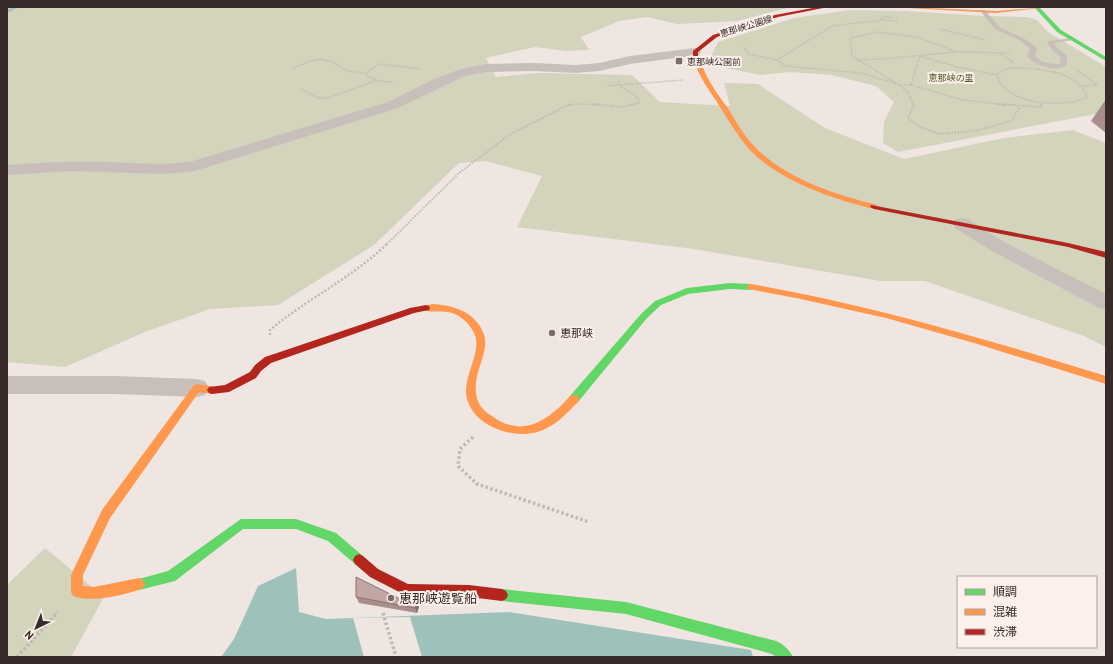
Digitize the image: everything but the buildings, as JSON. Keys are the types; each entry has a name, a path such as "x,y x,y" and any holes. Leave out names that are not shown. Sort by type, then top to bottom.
{"street":[{"name":"恵那峡公園線","path":"696,52 715,36 777,16 826,7"},
{"path":"908,7 983,11 1048,7"},
{"path":"1037,8 1070,39 1106,59"},
{"path":"7,170 31,168 106,167 176,170 195,166 393,105 430,86 461,73 486,68 534,67 576,69 599,67 624,61 696,52 700,70 744,138 757,154 773,165 812,187 866,206 1068,245 1106,255"},
{"path":"962,224 999,247 1106,303"},
{"path":"7,385 122,385 214,390 226,389 253,375 258,368 268,360 413,310 429,306 452,309 465,314 473,321 479,333 481,345 470,381 470,392 478,409 490,421 511,429 528,430 546,426 561,415 639,322 658,303 687,291 730,286 752,287 925,324 1106,380"},
{"path":"197,388 106,514 77,575 77,592 94,593 171,577 242,524 296,524 332,537 374,574 407,590 469,591 626,608 776,648 786,657"}],"lane":[{"path":"983,11 996,28 1023,40 1034,48 1031,56 1033,59 1041,63 1059,66 1063,65 1064,54 1055,50 1050,42 1070,39"}],"path":[{"path":"825,25 832,26 881,20 904,21"},
{"path":"777,60 832,26"},
{"path":"940,29 986,40"},
{"path":"958,52 917,37 878,32 850,38 852,56 900,85 909,94 914,104 908,118 920,127 939,134 975,131 1011,121 1020,107"},
{"path":"748,44 743,47 748,54 777,60 785,66 861,73 900,85 911,85 940,95 1020,107 1041,107 1042,102"},
{"path":"999,51 1021,68"},
{"path":"858,60 880,60 920,56 935,52 999,51 1031,56"},
{"path":"920,56 957,67 997,75"},
{"path":"911,85 920,56"},
{"path":"293,68 310,61 321,59 334,62 348,71 367,74 367,76 377,80 430,86"},
{"path":"268,360 270,330 290,313 359,269 386,245 459,173 509,135 571,104 581,103 608,107 631,107 639,103 638,98 618,84 619,79 625,70 626,66 624,61"},
{"path":"367,74 366,73 379,64 461,73"},
{"path":"1063,65 1081,72 1097,85 1083,86"},
{"path":"1009,68 1034,68 1055,73 1074,80 1083,86 1087,92 1087,97 1082,102 1072,104 1042,102 1013,93 1003,87 998,81 997,75 1001,71 1009,68"},
{"path":"301,89 318,98 328,98 377,80"},
{"path":"490,421 460,449 458,466 477,484 590,522"},
{"path":"16,657 77,592"},
{"path":"383,613 396,657"}],"green space":[{"path":"7,7 791,7 737,21 677,24 646,17 619,21 581,37 589,50 566,51 535,47 486,58 496,77 538,73 632,75 660,102 730,106 724,83 758,84 825,128 904,159 1004,138 1073,130 1106,143 1106,347 1084,336 925,281 880,281 694,249 517,227 542,176 485,161 459,163 374,245 278,305 210,309 145,332 65,367 7,362"},
{"name":"恵那峡の里","path":"850,10 907,11 1027,17 1037,20 1048,32 1106,67 1106,112 898,152 883,143 884,122 894,102 876,86 831,75 790,72 760,75 707,64 718,42 794,18"},
{"path":"45,548 104,597 71,657 7,657 7,585"}],"water":[{"path":"296,568 299,612 326,619 509,612 751,650 753,657 221,657 234,639 258,586"}],"pier":[{"path":"410,617 422,657 364,657 353,618"}],"waterway":[{"path":"7,12 17,7"}],"traffic: fast":[{"path":"1036,7 1059,31 1106,59"},
{"path":"574,399 644,316 658,303 687,291 730,286 751,287"},
{"path":"139,584 171,577 241,524 296,524 332,537 359,560"},
{"path":"502,595 626,608 776,648 786,657"}],"traffic: slow":[{"path":"908,7 996,12 1048,7"},
{"path":"696,57 701,71 711,89 744,138 758,154 769,163 813,187 860,204 874,207"},
{"path":"751,287 841,304 886,315 1106,380"},
{"path":"426,308 441,308 454,310 461,313 472,322 480,334 480,353 471,385 472,399 475,406 481,413 494,423 518,430 539,428 557,417 574,399"},
{"path":"139,584 94,593 77,592 77,575 106,514 197,388 212,390"}],"traffic: jam":[{"path":"696,57 695,52 715,36 777,16 826,7"},
{"path":"874,207 1068,245 1106,255"},
{"path":"212,390 226,389 253,375 258,368 268,360 283,354 413,310 426,308"},
{"path":"359,560 374,573 407,590 469,591 502,595"}],"place":[{"name":"恵那峡公園前","path":"679,61"},
{"name":"恵那峡","path":"552,333"},
{"name":"恵那峡遊覧船","path":"391,598"}]}
